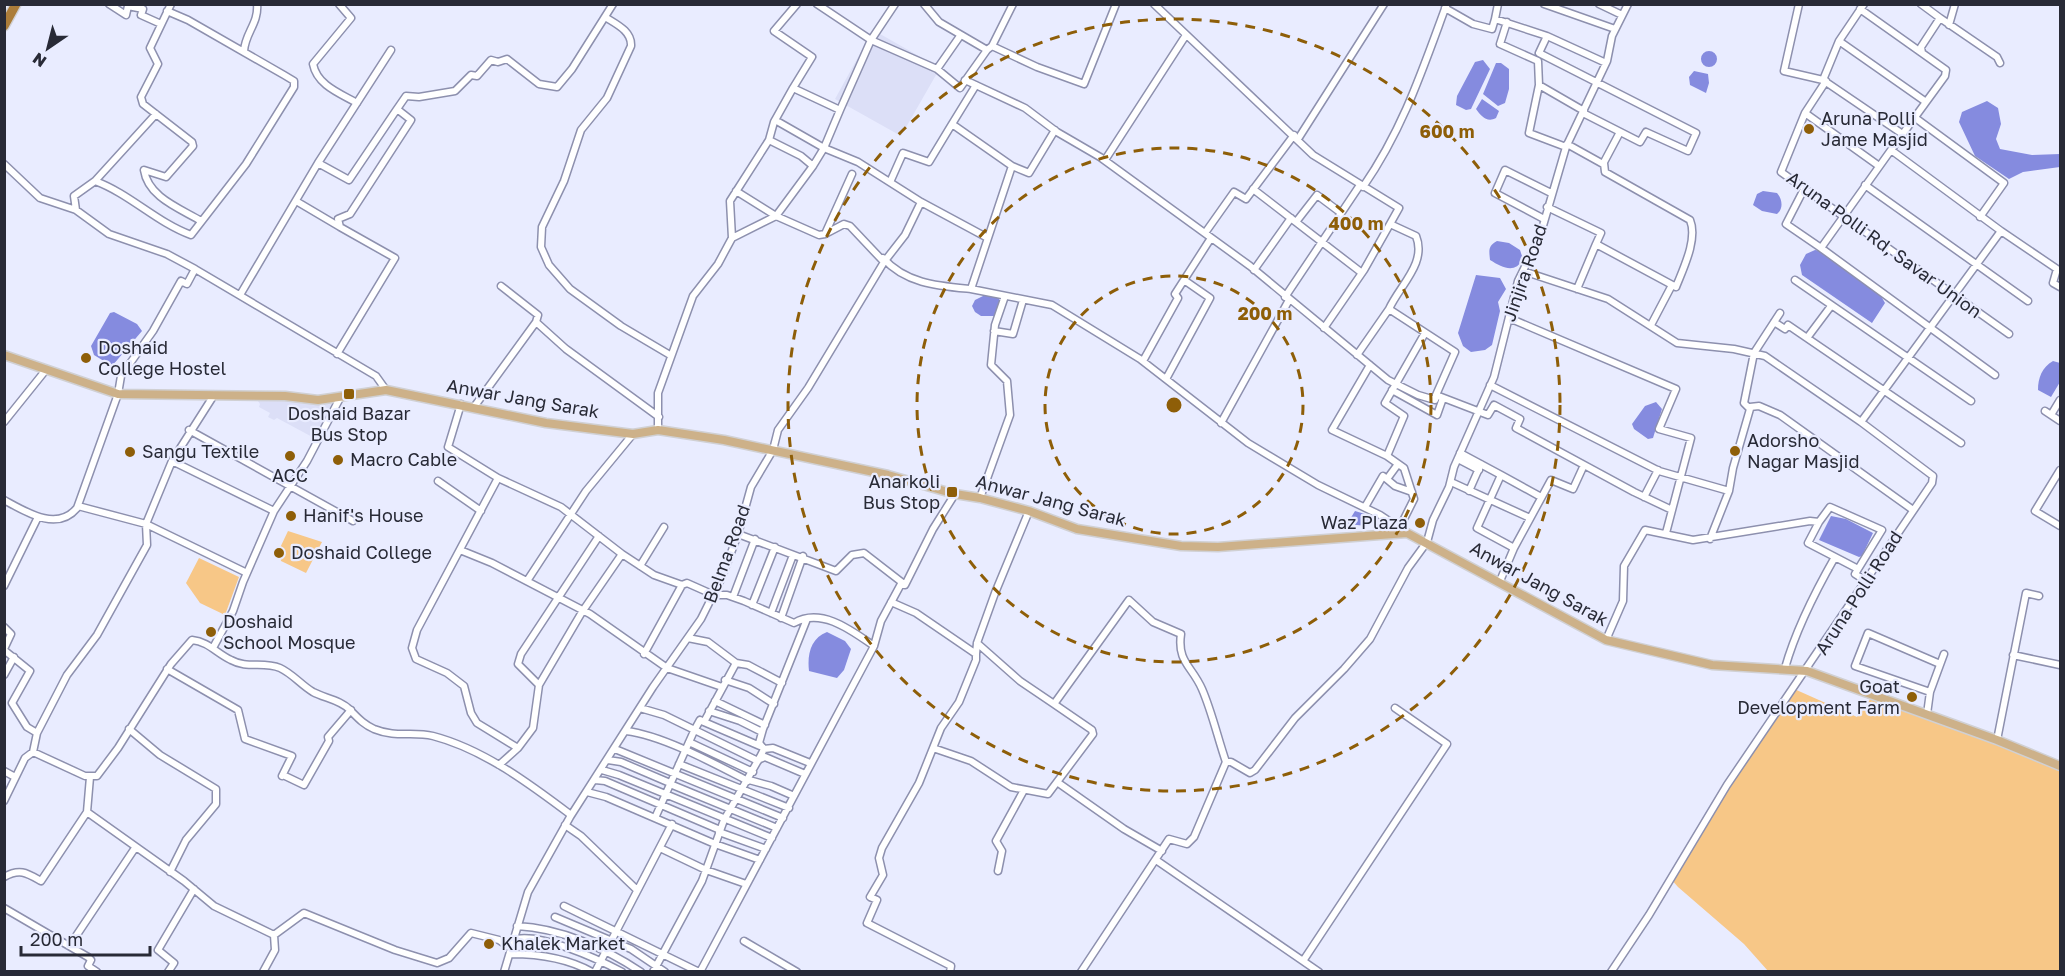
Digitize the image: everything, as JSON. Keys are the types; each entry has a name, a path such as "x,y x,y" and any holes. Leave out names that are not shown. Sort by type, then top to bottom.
{"highway":[{"path":"4,26 16,4"}],"main road":[{"name":"Anwar Jang Sarak","path":"4,355 45,371 118,394 215,394 318,400 386,390 546,423 633,434 658,430 772,450 888,475 955,494 1029,511 1077,529 1181,546 1218,548 1404,530 1606,640 1712,664 1807,671 1997,740 2061,766"}],"street":[{"path":"109,4 126,15 128,6 143,9 141,15 161,24"},
{"path":"244,51 245,38 256,22 257,4"},
{"path":"339,4 351,18 314,64 315,75 327,86 357,103"},
{"path":"318,163 349,180 406,96 419,97 455,91 471,75 477,76 491,60 498,62 507,59 539,84 557,87 572,69 613,4"},
{"path":"658,430 658,393 670,355 693,296 718,264 732,238 730,201 769,140 775,120 812,57 774,31 797,4"},
{"path":"816,4 871,40 937,69 960,88 989,48 1013,4"},
{"path":"732,238 776,216 813,166 824,148 871,40 895,4"},
{"path":"924,4 939,22 960,36 1084,84 1116,4"},
{"path":"1154,4 1313,155 1399,208 1362,273 1323,328"},
{"path":"1143,361 1178,298 1175,294 1234,192 1246,199 1296,137 1384,4"},
{"path":"1221,423 1287,298 1341,213 1388,151 1426,66 1446,6 1479,26 1492,29 1498,4"},
{"path":"1544,4 1615,29"},
{"path":"1599,4 1622,15"},
{"name":"Jinjira Road","path":"1226,762 1231,762 1250,773 1255,770 1295,718 1370,639 1408,568 1427,542 1459,456 1490,385 1523,271 1540,236 1551,193 1567,146 1606,63 1615,29 1628,4"},
{"path":"1799,4 1784,71 1824,80 1901,133"},
{"path":"1921,4 1997,57 2000,63"},
{"path":"1949,25 1955,4"},
{"path":"1821,248 1879,166 1901,133 1945,76 1946,70 1862,7 1839,41 1824,80 1805,113 1879,166"},
{"path":"95,181 114,188 162,223 191,235 246,164 294,87 294,81 169,8 150,48 158,64 141,97 143,104 192,142 193,146 166,177 144,170 145,178 155,193 201,221"},
{"path":"605,17 628,33 631,46 607,98 581,130 564,181 542,227 541,248 549,265 570,289 621,326 670,355"},
{"path":"1922,53 1921,47 1940,18"},
{"path":"1495,19 1547,36 1606,63"},
{"path":"1507,22 1500,44 1538,61 1539,85 1529,133 1567,146 1604,163"},
{"path":"1105,160 1186,35"},
{"path":"937,69 960,36"},
{"path":"1539,85 1583,112 1640,142 1646,132 1688,151 1696,134 1539,53 1547,36"},
{"path":"1839,41 1926,102"},
{"path":"240,295 318,163 390,50"},
{"path":"966,80 1025,108 1054,130 1105,160 1254,270 1323,328 1396,384 1418,395 1435,400 1455,352 1389,309"},
{"path":"891,180 903,153 929,162 976,85"},
{"path":"794,88 840,110"},
{"path":"340,227 338,219 350,214 411,120 397,109"},
{"name":"Aruna Polli Rd, Savar Union","path":"1805,113 1780,172 1954,297 2009,333"},
{"path":"76,210 74,196 95,181 156,114"},
{"path":"1914,117 2004,183 1980,217"},
{"path":"775,120 824,148 858,162 891,180 921,202 986,237"},
{"path":"952,124 1012,166 1029,173 1054,130"},
{"path":"1596,244 1676,287 1685,264 1693,227 1690,220 1605,172 1604,163 1620,132"},
{"path":"769,140 801,156 813,166"},
{"path":"1890,150 1980,217 2057,269 2053,283 2061,288"},
{"path":"4,164 40,198 76,210 109,234 167,254 195,269 376,376 386,390"},
{"path":"971,289 986,237 1012,166"},
{"path":"1544,219 1495,193 1505,170 1551,193"},
{"path":"825,234 852,174"},
{"name":"Aruna Polli Rd, Savar Union","path":"1865,184 2028,301"},
{"path":"1253,189 1362,273"},
{"path":"1804,189 1786,224 1995,375"},
{"path":"736,191 776,216 816,235 825,234 844,224 850,226 884,262"},
{"path":"1254,270 1317,195 1341,213"},
{"path":"296,201 395,258 337,354"},
{"name":"Belma Road","path":"504,972 528,892 565,825 714,595 738,534 751,487 772,450 778,430 808,388 884,262 905,235 921,202"},
{"path":"1547,207 1601,233 1577,289"},
{"path":"1357,355 1419,260 1421,248 1416,236 1390,224"},
{"path":"1523,271 1608,299 1677,343 1754,353 1765,357 1862,422 2001,231"},
{"path":"884,262 883,258 895,270 922,282 1052,305 1143,361 1221,423 1302,476 1365,507 1404,530 1414,500 1404,468 1387,456 1332,430 1370,365"},
{"path":"4,500 38,517 56,520 72,514 78,506 118,394 122,376 153,331 181,281 187,285 195,269"},
{"path":"1166,379 1210,298 1184,280"},
{"path":"1795,280 1906,359 1971,401"},
{"path":"1652,325 1672,285"},
{"path":"474,407 536,322 538,315 501,286"},
{"path":"980,498 1010,415 1007,381 991,365 994,331 1005,296"},
{"path":"994,331 1013,334 1023,300"},
{"path":"1807,338 1831,306"},
{"path":"1780,313 1754,353 1744,403 1750,407 1759,406 1780,415 1912,510"},
{"path":"1509,318 1676,389 1659,429 1691,438 1666,532"},
{"path":"536,322 566,349 658,417"},
{"path":"1774,322 1785,329 1788,325 1961,443"},
{"path":"1387,456 1404,416 1384,402 1425,333"},
{"path":"4,422 45,371"},
{"path":"1490,385 1658,470 1729,491"},
{"path":"1392,390 1437,415 1443,398"},
{"path":"4,801 25,758 33,752 38,733 67,675 97,635 147,545 146,524 172,461 189,430 215,394"},
{"path":"1436,395 1488,416 1494,405 1520,419 1516,428 1672,510"},
{"path":"214,646 233,611 274,511 290,488 340,398"},
{"path":"2061,400 2048,413 2061,421"},
{"path":"461,404 448,447 498,478 561,507 622,554 654,575 682,585 687,583 714,595 733,597 794,623 811,616 827,620 855,633 874,646"},
{"path":"1710,539 1729,491 1732,468 1750,407"},
{"name":"Aruna Polli Road","path":"1611,972 1683,861 1727,785 1792,688 1807,671 1932,483 1933,476 1862,422"},
{"path":"189,430 353,521"},
{"path":"527,580 569,515 633,434"},
{"path":"1459,456 1540,497"},
{"path":"172,461 274,511"},
{"path":"1388,479 1398,464"},
{"path":"1500,581 1514,548 1551,480 1573,489 1584,465"},
{"path":"1469,491 1480,467"},
{"path":"1644,497 1658,470"},
{"path":"2061,470 2035,511 2061,526"},
{"path":"1365,507 1383,476 1395,486 1412,492"},
{"path":"1501,476 1477,528 1514,548"},
{"path":"498,478 417,630 412,648 416,659 447,673 464,686 471,713 477,723 518,748"},
{"path":"438,481 481,511"},
{"path":"1450,482 1530,518"},
{"path":"905,585 933,529 955,494"},
{"path":"78,506 146,524 247,573"},
{"path":"1858,569 1808,543 1830,507 1882,531 1855,574 1866,581"},
{"path":"950,972 951,966 867,923 877,900 870,897 883,875 879,858 882,848 919,783 947,716 958,702 976,660 977,643 1029,511"},
{"path":"4,586 38,517"},
{"path":"1606,640 1623,601 1622,576 1636,543 1645,530 1666,532 1693,540 1810,521 1819,522"},
{"path":"640,566 664,527"},
{"path":"738,534 755,538 793,555 803,556 836,571 852,555 864,553 905,585"},
{"path":"539,685 518,664 525,646 599,536"},
{"path":"733,597 755,538"},
{"path":"752,605 775,547"},
{"path":"460,550 527,580 608,627 667,668 722,687"},
{"path":"499,765 518,748 533,728 539,685 582,612 622,554"},
{"path":"771,613 793,555"},
{"path":"781,618 803,556"},
{"path":"1785,668 1791,647 1815,593 1835,556"},
{"path":"564,906 699,972 874,646 881,621 891,602 901,584 905,585"},
{"path":"644,654 682,585"},
{"path":"1997,740 2026,593 2039,596"},
{"path":"1054,704 1129,600 1153,622 1181,634 1179,647 1182,659 1202,689 1226,762 1194,837 1187,844 1171,837 1081,972"},
{"path":"891,602 916,613 976,654"},
{"path":"655,969 706,870 724,820 759,760 764,729 807,619"},
{"path":"4,627 11,634 4,650 30,671 12,704 27,727 38,733"},
{"path":"1930,692 1855,666 1868,633 1940,664"},
{"path":"688,638 708,642 736,663 748,665 782,683"},
{"path":"33,752 90,777 101,772 167,669 192,640 214,646 230,660 238,663 279,668 314,692 351,710 364,724 395,736 430,735 458,744 499,765 572,815"},
{"path":"933,748 971,761 999,780 1024,790 1048,794 1093,734 1092,730 1020,681 977,643"},
{"path":"1927,714 1930,692 1944,654"},
{"path":"2013,655 2061,665"},
{"path":"4,675 14,657"},
{"path":"704,722 736,663"},
{"path":"167,669 238,710 245,739 292,756 283,775 304,784 329,741 328,737 351,710"},
{"path":"725,680 749,688 774,704"},
{"path":"715,701 764,729"},
{"path":"640,708 664,715 759,760"},
{"path":"1303,961 1447,744 1395,708"},
{"path":"709,711 764,729"},
{"path":"655,818 700,720 762,747 773,748 810,763"},
{"path":"129,729 160,755 216,789 218,796 216,804 186,840 170,872"},
{"path":"626,731 639,732 748,781 794,796"},
{"path":"689,742 753,772"},
{"path":"615,749 736,801 783,818"},
{"path":"759,760 765,757 805,774"},
{"path":"608,760 621,762 709,799 730,811 777,828"},
{"path":"679,764 789,808"},
{"path":"602,770 665,793 724,820 772,838"},
{"path":"4,771 15,777"},
{"path":"4,877 17,871 26,872 41,880 87,813 90,777"},
{"path":"595,780 766,849"},
{"path":"1057,783 1124,829 1162,851"},
{"path":"998,871 1002,851 996,841 1024,790"},
{"path":"587,792 760,860"},
{"path":"87,813 194,889 214,906 274,934"},
{"path":"274,934 304,913 396,950 437,963 449,958 471,933 500,940 511,952 541,954 593,972 601,961 672,824"},
{"path":"565,825 596,850 637,890"},
{"path":"70,945 135,848"},
{"path":"660,848 706,870 746,884"},
{"path":"1156,860 1319,972"},
{"path":"168,972 174,963 158,950 194,889"},
{"path":"4,908 91,959 87,969 97,972"},
{"path":"555,916 631,949 655,969 665,972"},
{"path":"517,926 536,927 605,951 641,972"},
{"path":"262,972 275,950 274,934"},
{"path":"513,940 519,938 538,940 601,961 621,972"},
{"path":"744,940 797,972"}],"shaded area":[{"path":"873,30 940,68 901,136 835,99"},
{"path":"256,398 334,398 316,439 277,418 274,420 268,417 270,413 259,407 260,404"},
{"path":"288,531 322,542 306,573 281,561 279,550"},
{"path":"199,558 239,577 225,615 200,603 186,583"},
{"path":"1792,688 1857,717 1874,694 2060,767 2060,971 1768,971 1744,944 1678,887 1671,879"}],"water":[{"path":"1709,51 1715,53 1717,59 1715,65 1709,67 1703,65 1701,59 1703,53"},
{"path":"1483,60 1490,69 1471,109 1466,110 1456,105 1457,96 1475,62"},
{"path":"1496,63 1501,63 1509,69 1509,89 1505,103 1498,106 1483,94"},
{"path":"1694,71 1708,74 1709,83 1706,93 1690,85 1689,77"},
{"path":"1482,99 1499,111 1496,118 1487,119 1476,109"},
{"path":"1987,101 1998,108 2001,124 1996,139 2000,149 2032,155 2060,154 2060,167 2023,172 2009,179 1975,156 1959,122 1962,112"},
{"path":"1763,191 1779,195 1781,206 1777,214 1762,211 1753,205 1757,194"},
{"path":"1497,241 1509,243 1520,250 1523,259 1520,264 1508,268 1490,260 1490,249"},
{"path":"1815,250 1822,251 1881,296 1885,303 1872,323 1802,275 1800,265 1806,254"},
{"path":"1476,275 1500,278 1506,289 1498,302 1500,311 1492,345 1485,350 1471,352 1463,346 1458,333"},
{"path":"987,294 999,297 1000,305 994,316 981,316 972,306 975,300"},
{"path":"114,312 137,324 142,331 112,366 94,355 91,346 110,313"},
{"path":"2053,361 2060,363 2060,382 2051,397 2038,390 2038,386 2043,370"},
{"path":"1656,402 1662,409 1653,438 1648,439 1634,429 1632,424 1645,406"},
{"path":"1355,511 1375,517 1377,522 1367,526 1347,524"},
{"path":"1831,516 1846,519 1873,533 1862,556 1859,557 1819,540"},
{"path":"827,632 845,641 851,649 844,670 837,678 809,671 811,647 817,638"}],"place":[{"name":"Aruna Polli Jame Masjid","path":"1809,129"},
{"name":"Doshaid College Hostel","path":"86,358"},
{"name":"Doshaid Bazar Bus Stop","path":"349,394"},
{"name":"Adorsho Nagar Masjid","path":"1735,451"},
{"name":"Sangu Textile","path":"130,452"},
{"name":"ACC","path":"290,456"},
{"name":"Macro Cable","path":"338,460"},
{"name":"Anarkoli Bus Stop","path":"952,492"},
{"name":"Hanif's House","path":"291,516"},
{"name":"Waz Plaza","path":"1420,523"},
{"name":"Doshaid College","path":"279,553"},
{"name":"Doshaid School Mosque","path":"211,632"},
{"name":"Goat Development Farm","path":"1912,697"},
{"name":"Khalek Market","path":"489,944"}]}
